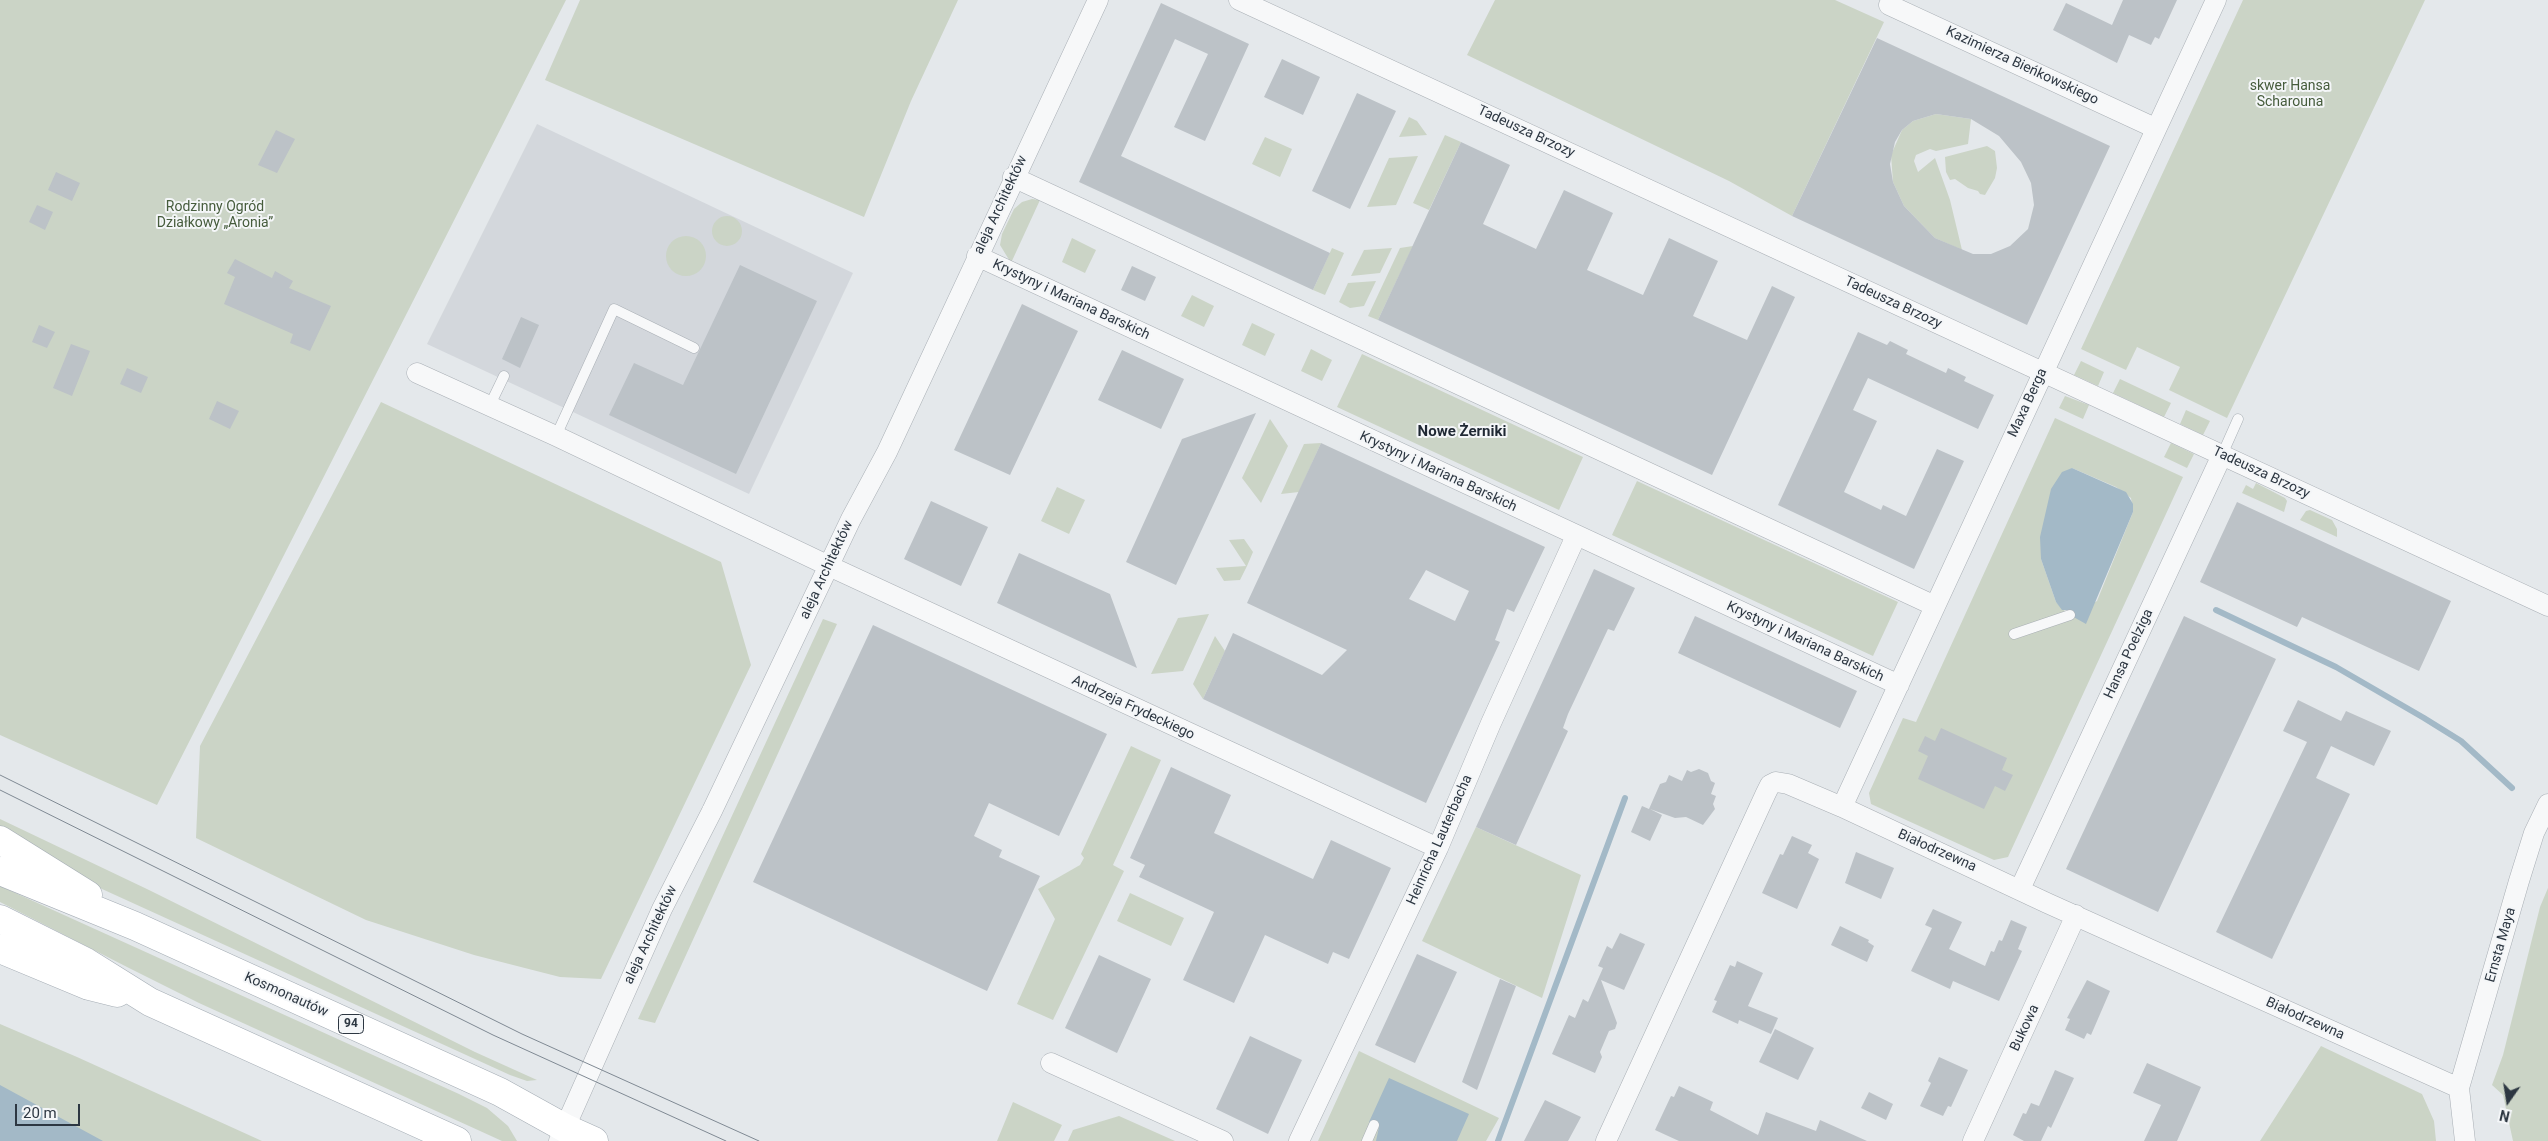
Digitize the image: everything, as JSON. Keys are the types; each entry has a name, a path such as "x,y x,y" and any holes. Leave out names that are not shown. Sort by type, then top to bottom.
{"main road":[{"path":"0,840 135,926"},
{"name":"Kosmonautów","path":"0,871 135,926 500,1092 562,1134 594,1141"},
{"path":"0,919 86,962 150,1002 457,1141"},
{"path":"0,949 89,986 150,1002"}],"street":[{"name":"aleja Architektów","path":"562,1134 662,909 712,811 829,566 903,419 1013,177 1098,0"},
{"name":"Tadeusza Brzozy","path":"1239,0 2548,606"},
{"name":"Maxa Berga","path":"1842,808 2155,128 2216,0"},
{"name":"Kazimierza Bieńkowskiego","path":"1889,5 2155,128"},
{"path":"1013,177 1935,606"},
{"name":"Krystyny i Mariana Barskich","path":"977,256 1899,685"},
{"name":"Andrzeja Frydeckiego","path":"417,374 556,436 829,566 1438,848"},
{"name":"Hansa Poelziga","path":"2020,889 2222,454"},
{"name":"Heinricha Lauterbacha","path":"1299,1141 1438,848 1491,723 1576,536"},
{"name":"Białodrzewna","path":"1606,1141 1770,785 1776,782 1788,784 1842,808 2459,1088"},
{"name":"Ernsta Maya","path":"2459,1088 2534,833 2548,804"},
{"name":"Bukowa","path":"1973,1141 2076,915"},
{"path":"1051,1064 1222,1141"},
{"path":"2459,1088 2465,1141"}],"lane":[{"path":"556,436 614,309 694,348"},
{"path":"489,407 504,376"},
{"name":"Hansa Poelziga","path":"2222,454 2238,419"},
{"path":"2014,634 2070,616"},
{"path":"1367,1141 1374,1125"}],"shaded area":[{"path":"537,124 853,273 749,494 427,344"}],"green space":[{"name":"Rodzinny Ogród Działkowy „Aronia”","path":"0,0 566,0 157,805 0,735"},
{"path":"580,0 958,0 911,101 864,217 545,80"},
{"path":"1495,0 1835,0 1884,22 1792,216 1729,181 1467,55"},
{"name":"skwer Hansa Scharouna","path":"2243,0 2425,0 2227,418 2169,390 2180,367 2137,347 2126,370 2081,349"},
{"path":"1936,114 1971,119 1968,144 1936,151 1930,149 1916,155 1914,161 1918,172 1935,158 1950,200 1962,250 1935,238 1904,206 1893,182 1891,155 1902,130 1913,121"},
{"path":"1409,117 1417,121 1427,135 1399,137"},
{"path":"1445,135 1461,142 1429,210 1413,203"},
{"path":"1265,137 1292,149 1280,177 1252,164"},
{"path":"1987,146 1995,151 1997,168 1995,178 1985,195 1968,188 1955,179 1950,180 1946,172 1945,157"},
{"path":"1418,156 1396,205 1367,207 1389,158"},
{"path":"1032,199 1040,200 1011,263 1000,245 1002,234 1014,209 1022,202"},
{"path":"727,216 738,220 742,231 738,242 727,246 716,242 712,231 716,220"},
{"path":"686,236 700,242 706,256 700,270 686,276 672,270 666,256 672,242"},
{"path":"1072,238 1096,250 1085,273 1062,262"},
{"path":"1413,246 1378,320 1368,316 1400,248"},
{"path":"1332,248 1344,253 1325,295 1313,290"},
{"path":"1392,248 1380,273 1351,276 1364,250"},
{"path":"1376,281 1364,306 1350,308 1339,302 1348,283"},
{"path":"1192,295 1214,306 1204,327 1181,316"},
{"path":"1252,323 1275,334 1265,356 1242,345"},
{"path":"1311,349 1332,360 1322,381 1301,371"},
{"path":"1362,354 1583,457 1559,510 1337,407"},
{"path":"2081,361 2104,372 2098,386 2074,375"},
{"path":"2120,379 2171,403 2164,417 2113,393"},
{"path":"2065,396 2089,405 2083,419 2059,408"},
{"path":"381,402 721,562 751,665 601,979 560,977 474,955 366,920 196,838 200,746"},
{"path":"2186,410 2210,421 2203,435 2180,424"},
{"path":"2055,418 2183,477 2008,857 1994,860 1871,804 1869,793 1903,718 1916,722","holes":["2072,468 2116,487 2131,498 2133,512 2097,601 2070,616 2056,602 2041,559"]},
{"path":"1270,419 1288,446 1261,503 1242,478"},
{"path":"1321,443 1299,492 1281,494 1304,444"},
{"path":"2171,443 2194,454 2187,468 2164,457"},
{"path":"1637,481 1898,602 1873,656 1612,535"},
{"path":"2256,483 2285,498 2287,501 2284,512 2242,493 2246,485 2253,489"},
{"path":"1057,487 1085,500 1069,534 1041,521"},
{"path":"2310,510 2332,520 2337,529 2337,537 2300,520 2306,511"},
{"path":"1244,539 1253,552 1247,566 1240,580 1224,581 1216,568 1246,566 1229,540"},
{"path":"1209,614 1183,671 1151,674 1178,618"},
{"path":"823,619 837,624 655,1023 638,1019"},
{"path":"1215,636 1225,651 1203,699 1193,684"},
{"path":"1131,746 1161,760 1113,865 1124,871 1053,1020 1017,1004 1055,919 1038,889 1080,865 1084,858 1081,854"},
{"path":"0,819 149,890 475,1052 537,1080 527,1081 510,1075 102,889 0,830"},
{"path":"1476,827 1581,875 1542,998 1422,941"},
{"path":"0,886 459,1094 487,1108 508,1126 517,1141 502,1141 199,1003 0,902"},
{"path":"2548,888 2548,1141 2513,1141 2503,1095 2492,1085 2503,1055 2540,907"},
{"path":"1130,893 1184,918 1171,946 1117,921"},
{"path":"0,1024 77,1057 262,1141 0,1141"},
{"path":"2321,1046 2422,1094 2434,1121 2436,1141 2260,1141"},
{"path":"1359,1051 1499,1118 1486,1141 1318,1141"},
{"path":"1013,1102 1062,1125 1054,1141 997,1141"},
{"path":"1119,1116 1175,1141 1068,1141 1073,1130"}],"water":[{"path":"2072,468 2126,492 2133,504 2133,512 2086,624 2070,615 2067,610 2062,610 2056,602 2041,559 2040,537 2051,489 2062,472"},
{"path":"1389,1078 1469,1114 1457,1141 1376,1141 1379,1127 1369,1122"},
{"path":"0,1085 103,1141 0,1141"}],"building":[{"path":"2123,0 2177,0 2159,39 2155,37 2151,45 2129,35 2117,63 2053,30 2066,3 2112,25"},
{"path":"1161,3 1249,44 1205,141 1174,127 1208,54 1175,39 1121,156 1330,253 1313,290 1079,182"},
{"path":"1877,38 2110,146 2027,325 1792,216","holes":["1936,114 1971,119 1999,136 2021,162 2031,183 2034,205 2028,229 2010,246 1991,254 1973,254 1935,238 1904,206 1893,182 1890,164 1895,142 1902,130 1913,121"]},
{"path":"1282,59 1320,77 1303,115 1264,97"},
{"path":"1357,93 1396,111 1350,209 1312,191"},
{"path":"276,130 295,139 277,173 258,165"},
{"path":"1461,142 1510,165 1483,224 1536,249 1564,190 1613,213 1587,270 1643,295 1669,238 1718,261 1693,316 1747,340 1772,286 1795,297 1712,475 1378,320"},
{"path":"56,172 80,183 72,201 48,190"},
{"path":"37,205 53,212 45,230 29,222"},
{"path":"235,259 272,278 275,271 293,281 289,288 331,306 310,351 290,343 293,334 224,304 235,277 227,273"},
{"path":"740,265 817,301 736,474 609,415 634,363 683,385"},
{"path":"1132,266 1156,277 1145,301 1121,290"},
{"path":"1022,304 1078,331 1010,475 954,450"},
{"path":"521,317 539,325 520,368 502,359"},
{"path":"39,325 55,332 47,348 32,342"},
{"path":"1858,332 1887,345 1890,341 1908,350 1906,354 1946,373 1948,368 1966,377 1964,381 1994,395 1978,429 1868,378 1853,410 1877,421 1844,492 1881,510 1883,505 1906,516 1937,449 1964,461 1914,569 1778,505"},
{"path":"71,344 90,351 72,396 53,388"},
{"path":"1122,350 1184,379 1161,429 1098,400"},
{"path":"127,368 148,377 141,393 120,384"},
{"path":"217,401 239,411 230,429 209,419"},
{"path":"1256,413 1176,585 1126,562 1182,439"},
{"path":"1321,443 1545,547 1514,612 1507,609 1495,640 1500,642 1426,803 1203,699 1233,633 1322,675 1347,650 1247,603","holes":["1426,570 1469,591 1455,621 1409,599"]},
{"path":"931,501 988,527 961,586 904,559"},
{"path":"2237,502 2451,601 2419,671 2302,617 2297,627 2200,582"},
{"path":"1019,553 1110,594 1137,668 997,603"},
{"path":"1594,569 1635,588 1614,631 1608,629 1568,714 1563,728 1568,731 1516,845 1476,827"},
{"path":"1695,616 1857,691 1840,728 1678,653"},
{"path":"2184,616 2276,659 2158,912 2066,869"},
{"path":"873,625 1107,734 1059,836 989,803 974,836 1002,850 999,857 1040,876 987,991 753,882"},
{"path":"2298,700 2341,721 2346,711 2391,731 2374,766 2331,746 2316,778 2350,794 2272,959 2216,932 2307,742 2283,731"},
{"path":"1941,728 2007,758 2002,770 2013,775 2005,791 1995,786 1984,809 1918,779 1928,756 1918,751 1925,736 1935,741"},
{"path":"1171,767 1231,795 1214,833 1313,879 1331,840 1391,868 1349,959 1333,952 1328,964 1265,935 1234,1003 1183,980 1214,912 1139,877 1145,865 1130,858"},
{"path":"1699,769 1708,773 1711,781 1715,783 1711,794 1716,796 1713,804 1715,809 1703,825 1686,817 1675,818 1650,809 1662,815 1650,841 1631,832 1642,806 1649,809 1660,784 1666,782 1669,775 1682,781 1687,770 1691,772"},
{"path":"1792,836 1812,845 1808,853 1819,859 1797,909 1762,893 1780,854 1783,855"},
{"path":"1856,852 1894,868 1881,899 1845,883"},
{"path":"1933,909 1962,922 1949,949 1985,966 1991,951 1994,952 1999,940 2002,941 2011,920 2027,927 2018,949 2022,951 1999,1001 1953,981 1950,989 1911,971 1932,928 1925,925"},
{"path":"1840,926 1869,940 1868,942 1874,946 1867,962 1831,945"},
{"path":"1620,933 1645,944 1624,990 1601,980 1617,1023 1615,1029 1609,1031 1600,1052 1602,1057 1595,1073 1552,1054 1569,1015 1575,1018 1583,999 1588,1002 1603,968 1598,966 1607,946 1612,949"},
{"path":"1417,954 1457,972 1415,1063 1375,1045"},
{"path":"1099,955 1151,979 1117,1053 1065,1028"},
{"path":"1737,961 1763,973 1748,1006 1778,1018 1771,1034 1739,1020 1738,1024 1712,1012 1717,1001 1714,1000 1730,965 1735,967"},
{"path":"1500,979 1516,986 1477,1090 1462,1082"},
{"path":"2087,980 2110,991 2091,1035 2087,1033 2084,1039 2065,1030 2070,1019 2067,1018"},
{"path":"1775,1029 1814,1048 1798,1080 1759,1062"},
{"path":"1250,1036 1302,1060 1268,1134 1216,1109"},
{"path":"1939,1057 1968,1070 1951,1107 1948,1106 1943,1116 1920,1106 1931,1083 1928,1081"},
{"path":"2147,1063 2201,1087 2177,1141 2144,1141 2161,1105 2133,1093"},
{"path":"2055,1070 2074,1078 2051,1128 2048,1126 2041,1141 2024,1141 2013,1135 2023,1113 2026,1114 2031,1103 2039,1106"},
{"path":"1679,1086 1713,1102 1710,1110 1758,1135 1766,1112 1816,1131 1820,1120 1867,1141 1679,1141 1655,1130 1671,1096 1674,1097"},
{"path":"1869,1092 1893,1104 1886,1120 1861,1108"},
{"path":"1545,1100 1581,1117 1568,1141 1524,1141"}],"waterway":[{"path":"2216,610 2336,667 2424,718 2461,741 2512,788"},
{"path":"1498,1141 1625,798"}],"tram line":[{"path":"0,775 522,1034 759,1141"},
{"path":"0,790 493,1035 726,1141"}],"district":[{"name":"Nowe Żerniki","path":"1462,432"}]}
